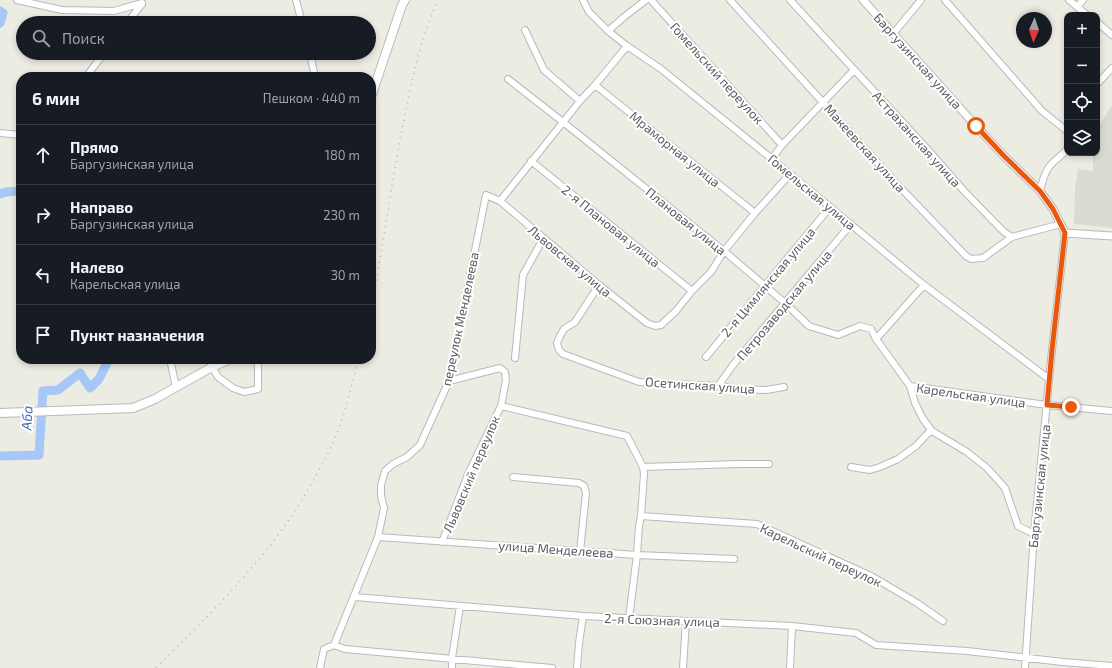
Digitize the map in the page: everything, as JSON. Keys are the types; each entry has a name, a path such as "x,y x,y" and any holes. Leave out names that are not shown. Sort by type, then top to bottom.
{"main road":[{"path":"376,82 402,2"},
{"path":"2,412 133,408 155,399 219,364"}],"street":[{"path":"17,0 62,10 114,11 143,2"},
{"path":"296,0 300,16"},
{"name":"Гомельская улица","path":"582,0 589,12 608,31 661,69 924,285 1049,378"},
{"path":"608,31 646,0"},
{"name":"Гомельский переулок","path":"651,0 782,145"},
{"name":"Макеевская улица","path":"730,0 897,184 966,256 971,259 983,258 1012,237"},
{"name":"Астраханская улица","path":"790,0 964,191 1004,232 1012,237"},
{"name":"Баргузинская улица","path":"863,0 1004,156 1040,191 1053,209 1065,233 1034,534 1024,668"},
{"path":"893,34 921,0"},
{"path":"946,0 1042,111 1064,129"},
{"path":"1069,0 1083,12"},
{"path":"1076,7 1083,0"},
{"path":"132,16 143,2"},
{"path":"1100,25 1112,35"},
{"path":"525,30 544,70 580,100"},
{"path":"500,201 580,100 595,85 627,46"},
{"path":"90,72 99,60"},
{"path":"311,60 313,72"},
{"path":"1100,81 1112,68"},
{"path":"772,159 782,145 824,103 854,70"},
{"name":"Плановая улица","path":"508,79 724,251 785,303 809,326 838,336 860,326 872,329 876,339"},
{"name":"Мраморная улица","path":"595,85 755,213"},
{"path":"0,133 16,135"},
{"path":"1040,191 1044,176 1049,167 1064,153"},
{"name":"2-я Плановая улица","path":"531,161 692,291"},
{"path":"692,291 711,272 724,251 790,174"},
{"name":"Львовская улица","path":"486,195 500,201 543,239 647,323 655,326 661,325 676,311 692,291"},
{"name":"переулок Менделеева","path":"320,668 324,649 334,645 378,537 384,508 381,496 385,471 393,464 407,457 420,445 449,381 486,195"},
{"name":"2-я Цимлянская улица","path":"706,357 830,207"},
{"name":"Петрозаводская улица","path":"718,386 733,365 851,224"},
{"path":"1012,237 1061,224"},
{"path":"1065,233 1112,236"},
{"path":"514,358 523,275 543,239"},
{"name":"Осетинская улица","path":"599,285 575,322 564,329 560,336 557,343 559,350 563,354 639,382 766,390 784,387"},
{"path":"910,386 876,339 924,285"},
{"path":"171,364 176,387"},
{"path":"212,367 218,377 233,388 244,392 258,389 258,364"},
{"name":"Львовский переулок","path":"442,542 469,472 501,406 506,380 505,372 500,368 449,381"},
{"name":"Карельская улица","path":"1034,534 1018,526 1005,488 988,468 967,452 931,430 922,419 910,386 1047,405 1112,411"},
{"path":"501,406 627,436 643,467 644,474 630,618"},
{"path":"851,467 870,470 880,468 898,459 916,446 931,430"},
{"path":"643,467 770,464"},
{"path":"513,477 579,483 584,486 586,493 580,551"},
{"name":"Карельский переулок","path":"641,516 757,524 873,577 917,603 943,621"},
{"name":"улица Менделеева","path":"378,537 637,555 734,559"},
{"name":"2-я Союзная улица","path":"354,597 583,616 792,626 856,633 876,645 967,651 1112,666"},
{"path":"452,668 452,658 460,606"},
{"path":"577,668 583,616"},
{"path":"683,668 686,621"},
{"path":"790,668 792,626"},
{"path":"334,645 345,649 552,668"}],"shaded area":[{"path":"1112,105 1112,228 1074,224 1075,189 1078,169 1093,171 1093,156 1100,156 1100,125"}],"waterway":[{"name":"Аба","path":"0,11 3,13 0,23"},
{"name":"Аба","path":"0,194 16,191"},
{"name":"Аба","path":"0,456 39,455 43,391 58,390 80,373 90,388 99,379 106,364"}],"railway":[{"path":"376,282 411,84 425,33 438,0"},
{"path":"156,668 226,597 269,547 289,520 307,492 333,443 345,410 357,364"}],"route":[{"path":"976,126 1040,191 1053,209 1065,233 1047,405 1071,407"}]}
